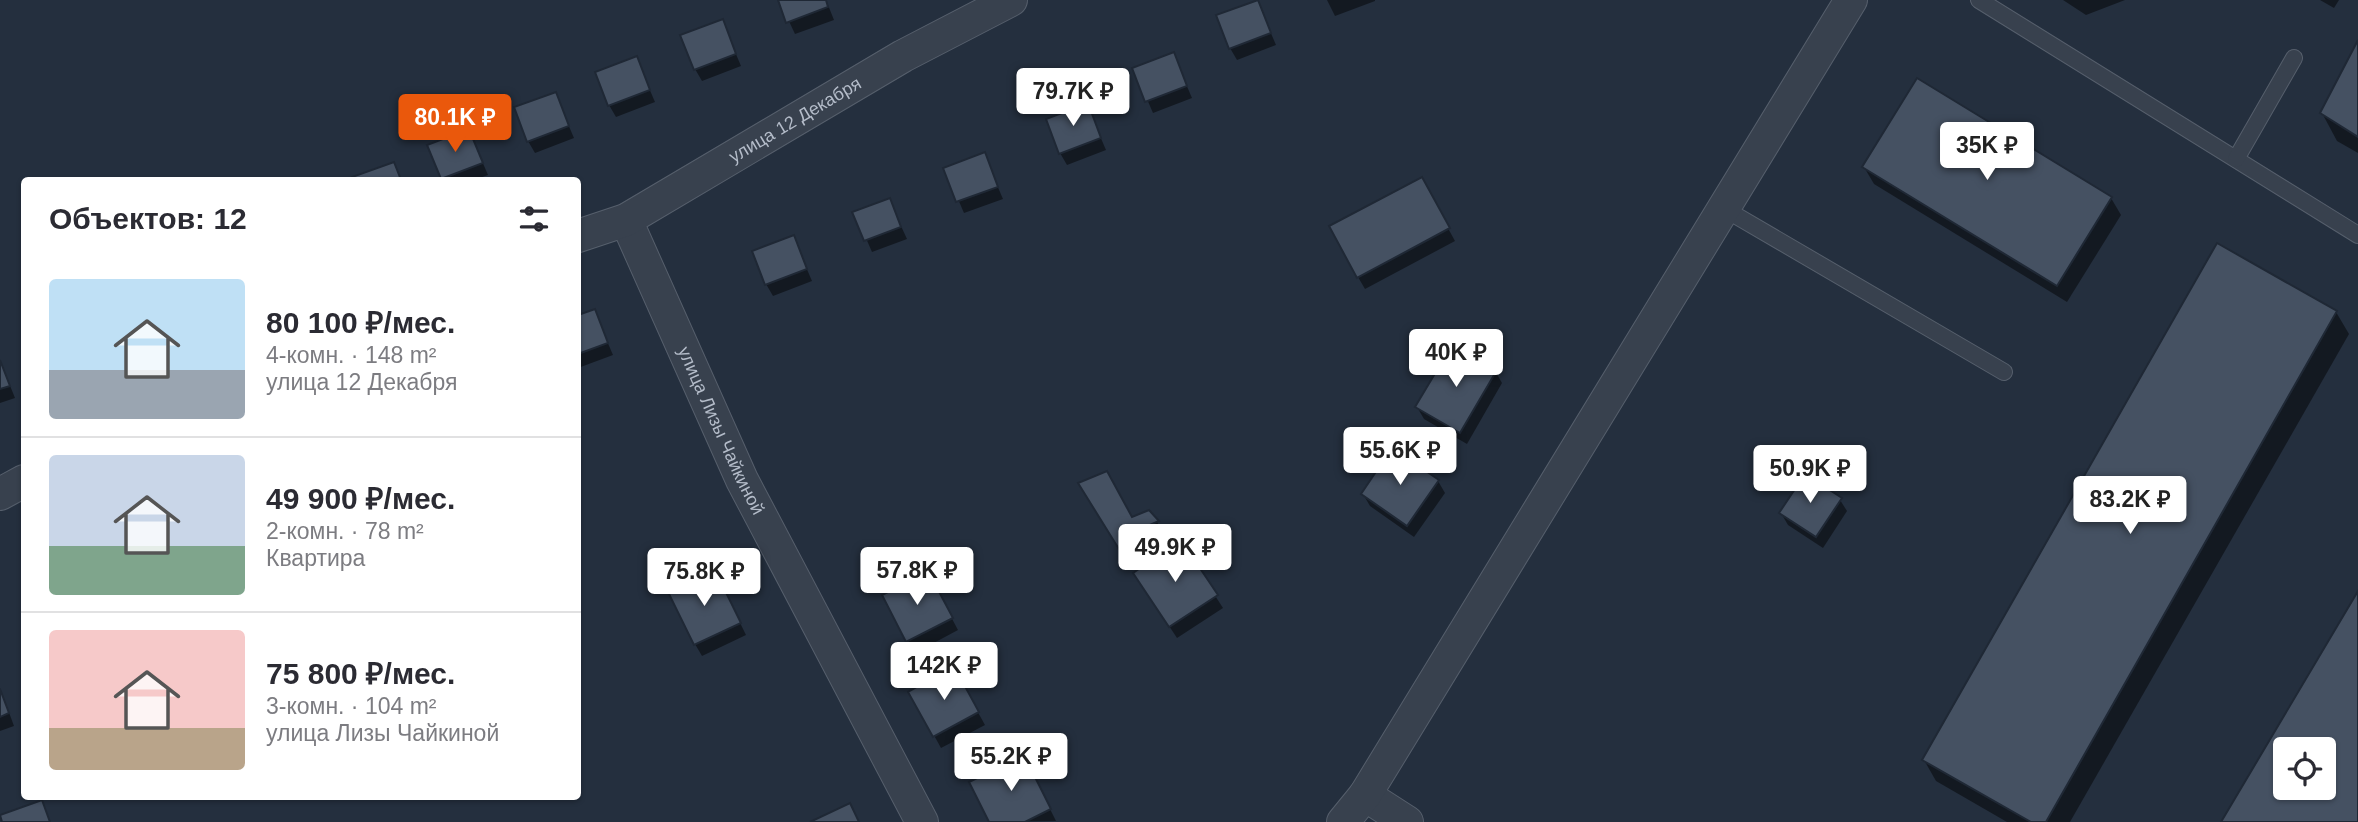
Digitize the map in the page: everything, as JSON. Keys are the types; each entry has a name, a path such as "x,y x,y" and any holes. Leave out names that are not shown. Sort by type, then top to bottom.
{"street":[{"name":"улица 12 Декабря","path":"581,235 626,220 902,56 1011,0"},
{"path":"1343,822 1365,795 1851,0"},
{"name":"улица Лизы Чайкиной","path":"626,220 742,480 922,822"},
{"path":"0,494 21,483"},
{"path":"1365,795 1407,822"}],"lane":[{"path":"1979,0 2358,236"},
{"path":"2236,159 2294,58"},
{"path":"1723,208 2004,372"}],"building":[{"path":"778,0 826,0 828,7 786,23"},
{"path":"1258,0 1271,33 1229,49 1216,15"},
{"path":"723,19 736,54 694,70 680,35"},
{"path":"2358,40 2358,137 2320,113"},
{"path":"1174,52 1187,86 1145,102 1132,68"},
{"path":"637,56 650,90 608,106 595,72"},
{"path":"1917,78 2112,197 2057,286 1862,167"},
{"path":"556,92 569,126 527,142 514,107"},
{"path":"1088,103 1101,138 1059,154 1046,119"},
{"path":"469,129 483,163 440,177 427,145"},
{"path":"985,152 998,187 956,202 943,168"},
{"path":"394,162 400,177 352,177"},
{"path":"1422,177 1450,228 1357,278 1329,226"},
{"path":"890,198 901,227 864,241 852,212"},
{"path":"794,235 807,269 765,285 752,251"},
{"path":"2217,243 2337,311 2046,822 2031,822 1922,760"},
{"path":"595,309 608,343 581,353 581,314"},
{"path":"1452,345 1497,370 1460,433 1415,407"},
{"path":"0,360 10,386 0,389"},
{"path":"1392,448 1439,480 1407,526 1361,494"},
{"path":"1107,471 1132,517 1149,510 1159,521 1129,534 1136,552 1122,554 1078,483"},
{"path":"1805,474 1842,498 1816,537 1779,513"},
{"path":"1181,540 1218,595 1169,627 1133,573"},
{"path":"715,570 741,623 694,645 668,592"},
{"path":"928,571 953,618 906,642 882,595"},
{"path":"2358,591 2358,822 2221,822"},
{"path":"954,666 979,712 933,737 908,692"},
{"path":"0,689 9,713 0,717"},
{"path":"1024,755 1051,809 1025,822 989,822 969,782"},
{"path":"42,800 50,822 2,822 0,815"},
{"path":"850,803 859,822 810,822"}]}
